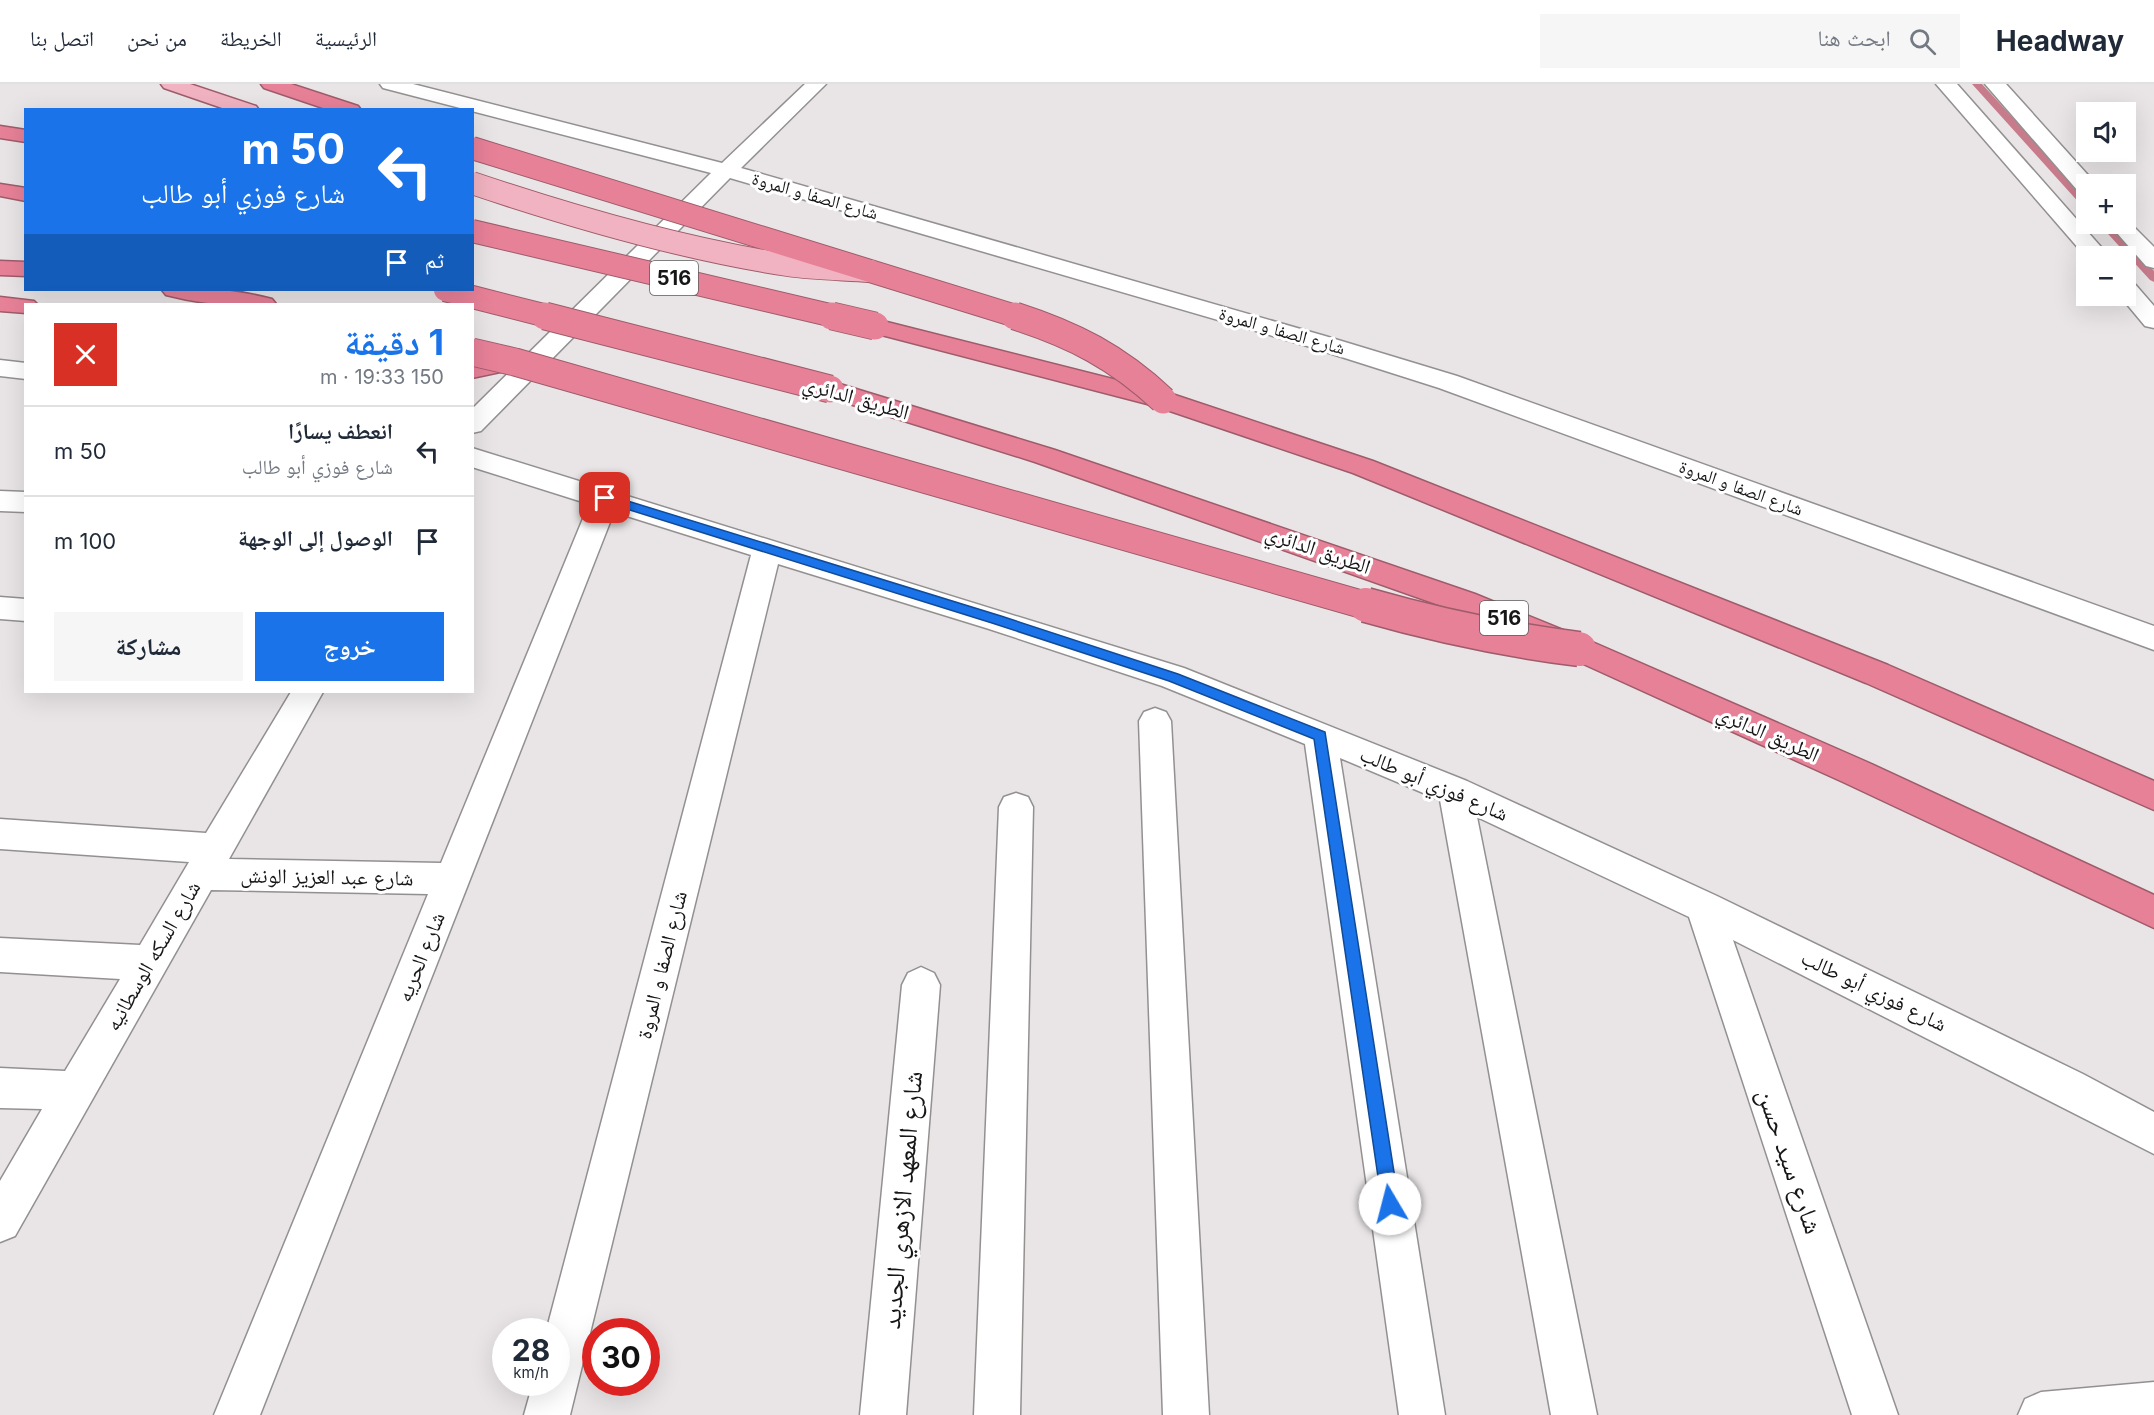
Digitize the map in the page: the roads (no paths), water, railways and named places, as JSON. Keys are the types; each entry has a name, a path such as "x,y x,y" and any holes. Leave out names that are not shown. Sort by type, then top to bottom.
{"highway":[{"path":"271,84 345,108"},
{"path":"0,132 24,136"},
{"path":"474,149 984,306 1067,334 1104,353 1163,400"},
{"path":"0,190 24,195"},
{"name":"516","path":"474,231 875,326 1163,400 1363,467 1877,674 2154,796"},
{"path":"0,268 24,269"},
{"path":"180,291 258,303"},
{"name":"الطريق الدائري","path":"449,291 830,389 1045,456 1240,522 1464,602 1579,649 1855,772 2154,912"},
{"path":"0,304 24,306"},
{"path":"474,352 515,362 1407,617 1525,642 1579,649"},
{"path":"474,370 515,362"}],"main road":[{"path":"171,84 243,108"},
{"path":"474,184 571,216 734,255 789,265 870,271"}],"street":[{"name":"شارع الصفا و المروة","path":"390,84 725,170 1316,341 1448,382 2154,638"},
{"path":"474,423 725,170 816,84"},
{"path":"1946,84 2089,246"},
{"path":"1995,84 2076,175"},
{"path":"2129,234 2154,261"},
{"path":"2136,300 2154,321"},
{"path":"0,368 24,371"},
{"name":"شارع فوزي أبو طالب","path":"474,458 1173,677 1320,736 1455,791 1704,907 2069,1088 2154,1134"},
{"name":"شارع الحريه","path":"237,1415 605,498"},
{"path":"0,501 24,502"},
{"name":"شارع الصفا و المروة","path":"570,1326 767,550"},
{"path":"0,608 24,609"},
{"name":"شارع السكه الوسطانيه","path":"0,1221 306,693"},
{"path":"1155,721 1186,1415"},
{"path":"1320,736 1422,1415"},
{"path":"1455,791 1574,1415"},
{"path":"997,1415 1016,807"},
{"name":"شارع عبد العزيز الونش","path":"0,834 208,862 453,879"},
{"name":"شارع سيد حسن","path":"1704,907 1875,1415"},
{"path":"0,955 149,963"},
{"name":"شارع المعهد الازهري الجديد","path":"883,1415 921,985"},
{"path":"0,1088 75,1091"},
{"name":"شارع الصفا و المروة","path":"547,1415 552,1396"},
{"path":"2041,1415 2154,1405"}],"waterway":[{"path":"1977,84 2076,193"},
{"path":"2114,234 2154,278"}]}
